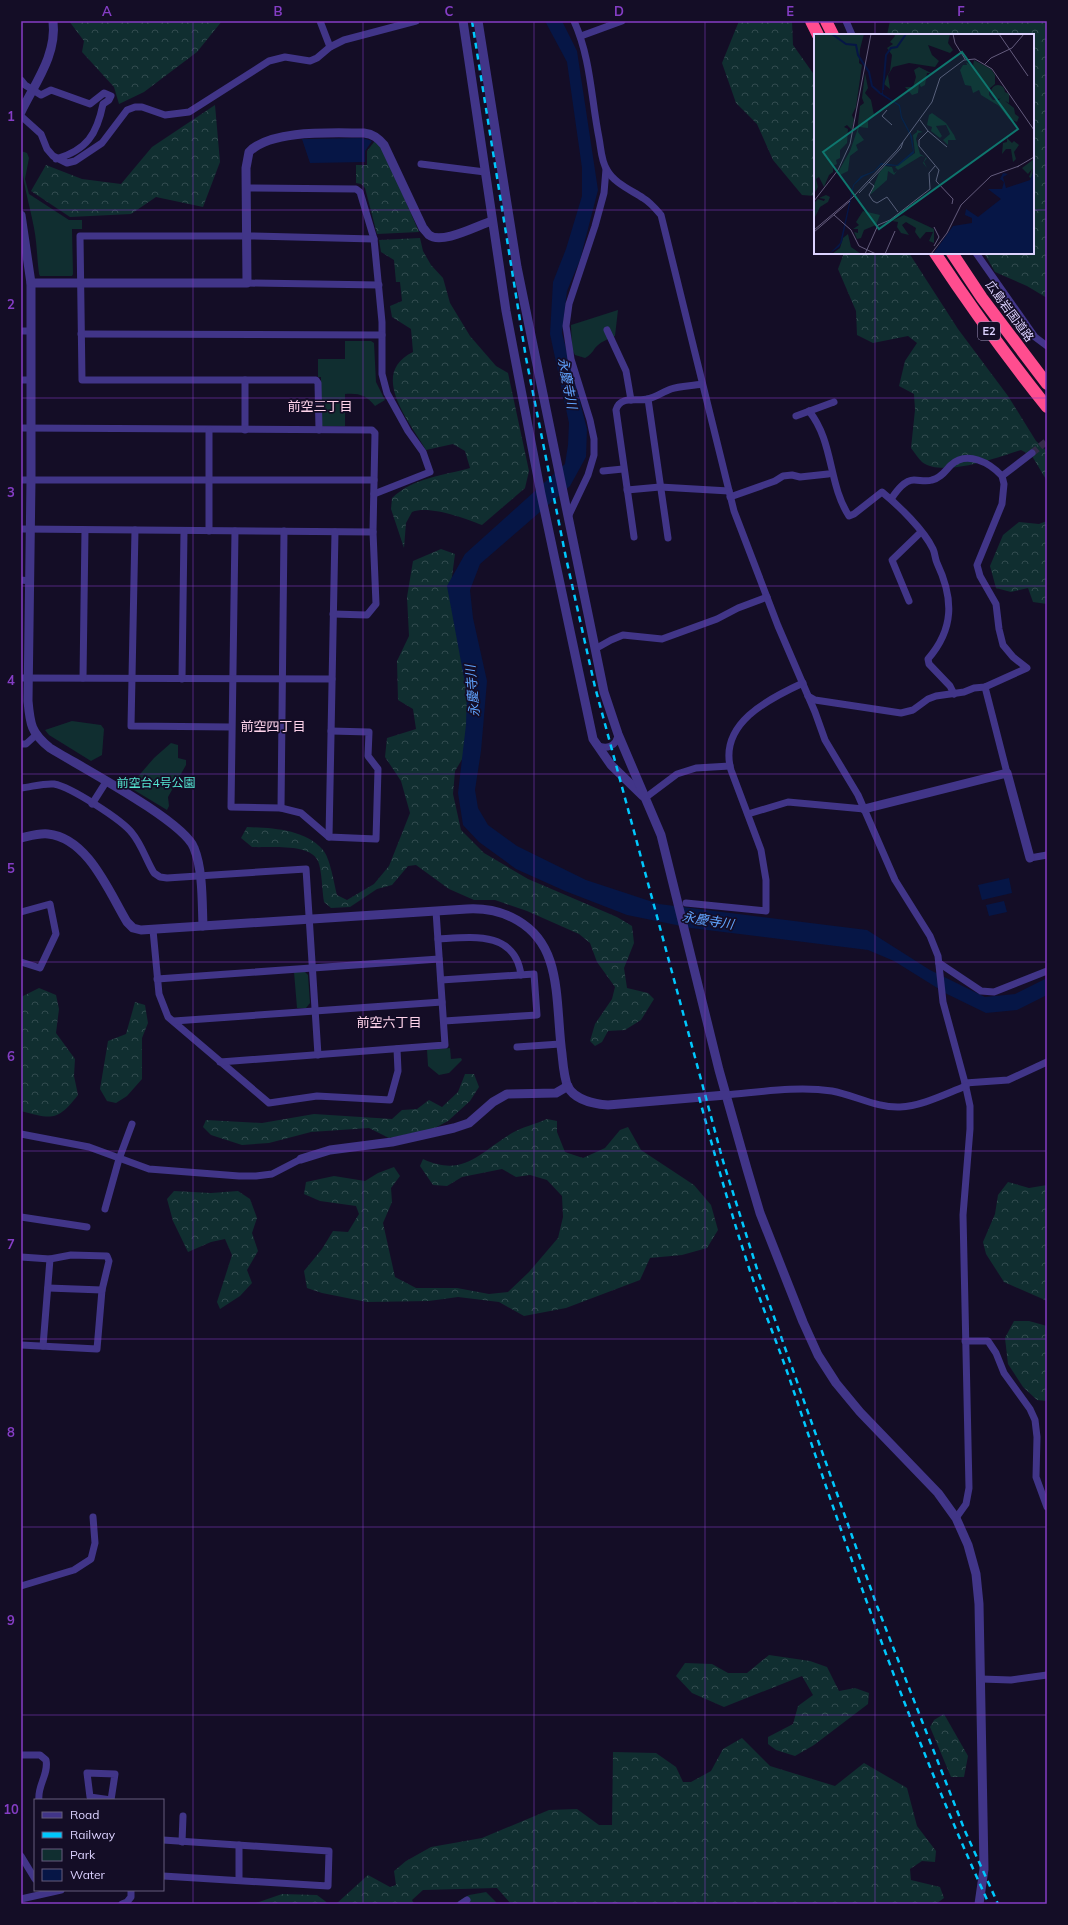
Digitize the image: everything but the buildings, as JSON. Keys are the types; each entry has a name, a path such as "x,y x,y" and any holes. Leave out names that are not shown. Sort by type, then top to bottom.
{"highway":[{"path":"812,21 818,34"},
{"path":"826,21 832,34"},
{"name":"E2","path":"936,254 963,296 1019,372 1047,407"},
{"name":"広島岩国道路","path":"953,254 982,298 1047,384"}],"street":[{"path":"21,112 48,61 52,46 53,21"},
{"path":"320,21 330,47"},
{"path":"21,116 40,134 47,149 56,159 67,163 75,161 89,153 102,143 127,110 135,107 142,107 165,115 189,112 269,61 285,57 310,61 317,58 330,47 344,40 416,21"},
{"path":"463,21 506,311 541,494 593,739 611,765 645,798"},
{"path":"478,21 517,267 604,692 618,734 661,835 726,1096 760,1213 802,1322 818,1355 848,1399 928,1482 956,1518 968,1545 976,1574 979,1604 984,1869 980,1904"},
{"path":"568,517 588,475 594,455 594,439 584,399 571,359 566,326 569,304 595,226 604,193 606,169 597,129 589,66 581,36 574,21"},
{"path":"581,36 622,21"},
{"path":"846,21 852,34"},
{"path":"21,80 32,90 43,95 46,91 51,90 90,104 104,93 111,96 109,100 103,104 100,121 94,136 73,154 56,159"},
{"path":"248,283 247,160 249,152 262,142 301,134 372,134 384,145 423,228 429,236 448,238 492,221"},
{"path":"421,164 485,172"},
{"path":"606,169 610,175 649,202 661,215 729,494 767,597 826,740 864,809 895,880 935,945 944,1007 966,1085 970,1117 963,1208 969,1488 968,1499 964,1509 956,1518"},
{"path":"247,188 356,189 360,192 372,225 374,239 382,335 382,374 387,392 408,431 423,452 430,472 374,494"},
{"path":"21,215 30,283 31,331 31,480 26,529 25,580 25,678 29,718 36,735 50,748 182,831 194,846 198,862 203,926"},
{"path":"319,430 318,383 316,380 82,380 80,236 247,236 374,239"},
{"path":"977,254 1035,337 1047,346"},
{"path":"30,283 248,283 379,285"},
{"path":"607,330 626,370 632,400"},
{"path":"21,331 31,331"},
{"path":"81,334 382,335"},
{"path":"21,380 31,380"},
{"path":"245,380 245,430"},
{"path":"634,537 623,469 616,410 618,404 632,400 648,399 673,388 702,384"},
{"path":"648,399 668,538"},
{"path":"796,416 834,402"},
{"path":"809,411 822,432 837,495 848,516 854,514 882,492 891,499 921,532 933,549 950,600 946,630 939,644 928,659 929,664 950,686 954,694"},
{"path":"21,428 372,430 375,433 373,532 376,604 367,615 333,614"},
{"path":"209,430 209,531"},
{"path":"1002,476 1032,453"},
{"path":"808,696 815,700 901,713 913,710 928,699 936,696 954,694 985,687 1027,668 1013,657 1003,645 999,630 996,604 980,576 978,565 1002,504 1004,484 1002,476 981,460 965,458 951,465 947,471 932,480 910,480 896,491 891,499"},
{"path":"603,471 623,469"},
{"path":"627,490 660,487 729,494 775,481 783,476 792,475 800,477 828,474"},
{"path":"21,480 374,480"},
{"path":"26,529 373,532"},
{"path":"83,678 85,530"},
{"path":"135,530 131,726 231,728"},
{"path":"182,678 184,530"},
{"path":"236,531 231,728 231,807 281,808 301,813 329,838 376,839 378,769 368,756 369,732 331,731"},
{"path":"281,808 284,531"},
{"path":"329,838 335,532"},
{"path":"909,601 892,560 921,532"},
{"path":"595,649 623,635 662,639 717,619 738,608 767,597"},
{"path":"25,678 332,679"},
{"path":"686,903 766,911 764,865 757,835 730,766 729,749 737,728 744,719 779,694 803,683"},
{"path":"985,687 1030,858 1047,855"},
{"path":"593,739 600,746 610,747 617,741 618,734"},
{"path":"21,744 26,744 36,735"},
{"path":"645,798 677,774 696,768 730,766"},
{"path":"748,814 788,802 864,809 1007,773"},
{"path":"92,804 106,782"},
{"path":"21,788 53,784 66,788 92,804 128,828 133,834 154,873 160,877 199,877 306,868 318,1055"},
{"path":"21,838 48,834 73,843 91,862 127,922 134,928 153,930 482,908 499,911 521,922 537,936 545,948 551,963 560,1044 568,1086 573,1092 586,1101 600,1104 815,1089 847,1094 889,1106 899,1107 917,1104 966,1085 1008,1080 1047,1062"},
{"path":"21,912 50,904 56,934 40,968 21,962"},
{"path":"220,1062 445,1045 436,911"},
{"path":"153,930 159,994 168,1017 269,1103 318,1096 390,1100 398,1071 397,1049"},
{"path":"438,939 479,937 496,941 510,950 515,956 519,963 521,975"},
{"path":"158,979 439,959"},
{"path":"939,965 981,991 994,992 1047,971"},
{"path":"441,980 534,974 537,1015 444,1021"},
{"path":"174,1021 442,1002"},
{"path":"517,1047 560,1044"},
{"path":"21,1134 74,1143 154,1170 239,1176 272,1174 301,1159 330,1150 392,1142 454,1128 469,1123 493,1102 507,1094 556,1093 568,1086"},
{"path":"105,1210 119,1159 132,1124"},
{"path":"21,1217 86,1227"},
{"path":"21,1257 50,1259 71,1255 107,1256 109,1261 102,1290 97,1349 21,1345"},
{"path":"43,1346 50,1259"},
{"path":"48,1288 102,1290"},
{"path":"965,1341 988,1341 992,1344 1006,1378 1030,1410 1035,1420 1037,1433 1036,1477 1047,1507"},
{"path":"21,1586 74,1570 92,1559 94,1543 93,1517"},
{"path":"981,1680 1011,1680 1047,1675"},
{"path":"21,1756 40,1755 46,1760 47,1771 38,1794 39,1799"},
{"path":"104,1799 90,1797 87,1773 115,1774 111,1799"},
{"path":"182,1816 182,1842"},
{"path":"164,1840 329,1851 328,1886 164,1876"},
{"path":"238,1880 239,1845"},
{"path":"21,1856 34,1877"},
{"path":"122,1904 127,1902 131,1897 131,1891"},
{"path":"21,1899 43,1892"}],"green space":[{"path":"69,21 222,21 197,52 144,92 119,104 114,87 82,52 84,41"},
{"path":"739,21 792,21 793,45 814,75 814,196 802,195 773,160 757,124 736,103 722,63"},
{"path":"890,21 1047,21 1047,298 1027,286 995,272 985,254 1034,254 1034,34 887,34"},
{"path":"215,105 220,162 203,207 156,197 131,214 70,217 31,191 46,165 82,179 121,184 152,147"},
{"path":"377,141 382,147 419,232 377,234 365,188 361,184 356,183 356,165 367,165 367,151 374,142"},
{"path":"21,151 27,153 29,158 25,179 29,194 69,220 82,220 82,229 72,229 72,276 40,276 39,274 35,234 24,181"},
{"path":"420,238 423,251 431,265 443,278 450,303 470,336 496,366 508,373 529,471 525,488 482,525 437,511 419,510 412,512 406,523 404,548 391,509 392,498 419,481 470,468 465,451 453,444 426,450 403,412 393,385 394,373 400,361 413,352 411,329 392,317 390,306 402,301 400,282 396,282 394,260 381,252 379,240"},
{"path":"844,254 910,254 958,329 1008,396 1036,441 1047,451 1047,481 1032,456 1021,450 971,465 956,467 943,468 931,466 922,462 911,448 915,410 914,394 899,386 905,361 917,343 908,336 873,343 857,335 856,311 838,269"},
{"path":"618,310 615,336 599,344 591,354 585,358 575,355 572,349 571,325"},
{"path":"345,341 371,341 374,343 376,382 385,400 375,406 365,397 354,394 345,394 345,426 321,426 321,377 318,377 318,359 345,359"},
{"path":"1047,521 1047,604 1033,602 1028,588 1011,592 996,588 990,566 1003,535 1019,522 1039,524"},
{"path":"441,549 455,554 451,584 476,736 455,771 453,794 461,830 484,853 528,879 617,917 632,926 634,943 624,968 627,988 648,993 654,999 641,1020 625,1030 608,1031 602,1042 595,1046 590,1041 595,1024 612,999 615,987 597,962 590,943 579,934 527,911 495,900 474,900 449,889 416,865 408,866 392,885 377,889 350,907 331,908 324,902 319,865 314,855 307,851 298,849 252,847 241,838 247,827 267,828 298,834 316,843 323,850 330,865 337,895 347,900 374,884 389,866 410,813 401,781 385,757 387,738 416,729 413,709 398,700 397,661 409,636 407,597 413,561"},
{"name":"前空台4号公園","path":"72,721 101,725 104,729 102,755 91,761 49,735 45,730"},
{"name":"前空台4号公園","path":"171,743 178,745 178,758 186,760 186,765 168,797 169,806 167,810 129,787 154,758"},
{"path":"304,971 308,975 310,1003 306,1008 297,1008 294,972"},
{"path":"39,988 56,995 59,1009 56,1033 75,1059 74,1076 78,1095 65,1110 59,1114 47,1117 21,1111 21,997"},
{"path":"135,1002 145,1005 148,1023 142,1038 142,1079 127,1096 116,1103 107,1101 100,1089 108,1041 126,1034"},
{"path":"450,1048 451,1059 461,1058 462,1060 449,1073 439,1075 428,1066 427,1050"},
{"path":"465,1074 474,1074 479,1087 470,1101 448,1121 433,1129 389,1138 369,1128 311,1132 269,1143 242,1145 211,1135 203,1127 206,1120 262,1123 314,1114 392,1119 402,1110 417,1109 429,1100 442,1107 458,1092"},
{"path":"547,1119 557,1121 557,1132 565,1152 583,1158 605,1148 620,1130 628,1127 641,1150 694,1185 711,1205 718,1230 707,1248 682,1255 650,1258 640,1280 566,1308 524,1316 499,1302 458,1297 429,1301 367,1302 322,1293 307,1288 304,1271 322,1249 333,1231 348,1232 359,1214 356,1206 320,1201 304,1194 306,1182 334,1176 365,1181 378,1173 394,1167 400,1176 391,1188 392,1202 383,1223 395,1277 416,1288 457,1288 489,1294 508,1292 529,1272 558,1238 563,1217 562,1196 547,1180 530,1175 516,1177 502,1169 462,1177 447,1186 433,1185 420,1166 423,1159 437,1164 450,1166 461,1164 481,1155 516,1131"},
{"path":"1008,1182 1029,1188 1047,1185 1047,1303 1045,1300 1004,1282 986,1254 983,1242 995,1214 998,1195"},
{"path":"174,1191 211,1193 238,1191 250,1199 257,1218 252,1233 258,1251 247,1270 252,1283 240,1296 220,1309 217,1302 232,1255 225,1239 211,1242 188,1252 173,1221 167,1199"},
{"path":"1014,1321 1029,1321 1047,1326 1047,1401 1037,1400 1023,1387 1008,1364 1005,1338"},
{"path":"769,1655 810,1661 827,1667 839,1691 855,1688 869,1693 868,1704 814,1745 795,1756 776,1750 768,1744 768,1737 793,1724 798,1706 813,1695 802,1676 724,1707 692,1693 676,1676 685,1663 712,1664 728,1673 747,1673"},
{"path":"944,1714 968,1756 964,1777 951,1777 930,1727 934,1720"},
{"path":"742,1738 770,1766 835,1786 864,1763 907,1788 917,1826 936,1851 935,1862 922,1861 910,1869 911,1880 940,1887 944,1898 936,1904 511,1904 497,1888 423,1890 412,1900 414,1904 336,1904 368,1875 390,1887 396,1885 394,1871 406,1861 431,1847 482,1838 549,1810 577,1809 599,1825 612,1825 613,1752 656,1753 676,1767 683,1782 691,1782 711,1771 723,1749"},
{"path":"486,1892 498,1904 454,1904 469,1895"},
{"path":"282,1894 317,1895 329,1904 253,1904"}],"water":[{"name":"永慶寺川","path":"545,21 562,21 577,51 598,190 580,260 567,291 562,333 587,429 586,457 570,486 480,564 470,590 473,618 487,681 481,751 475,790 478,808 488,825 517,846 586,880 659,904 867,930 930,970 985,997 1015,994 1047,978 1047,995 1017,1010 986,1013 947,994 894,961 868,950 691,928 627,915 565,891 516,869 479,842 463,825 458,793 466,725 467,694 447,586 465,554 565,464 568,445 569,423 550,334 553,282 566,249 582,196 582,168 567,62"},
{"path":"363,138 372,141 365,151 365,162 310,163 302,139"},
{"path":"1009,878 1012,893 982,900 978,885"},
{"path":"1004,901 1007,912 989,916 986,905"}],"tunnel":[{"path":"1032,453 1047,441"}],"railway":[{"path":"472,21 526,358 566,558 595,687 723,1161 758,1272 877,1606 965,1831 998,1904"},
{"path":"699,1097 717,1163 750,1271 789,1377 838,1522 909,1715 961,1841 989,1904"}],"district":[{"name":"前空三丁目","path":"320,406"},
{"name":"前空四丁目","path":"273,726"},
{"name":"前空六丁目","path":"389,1022"}]}
